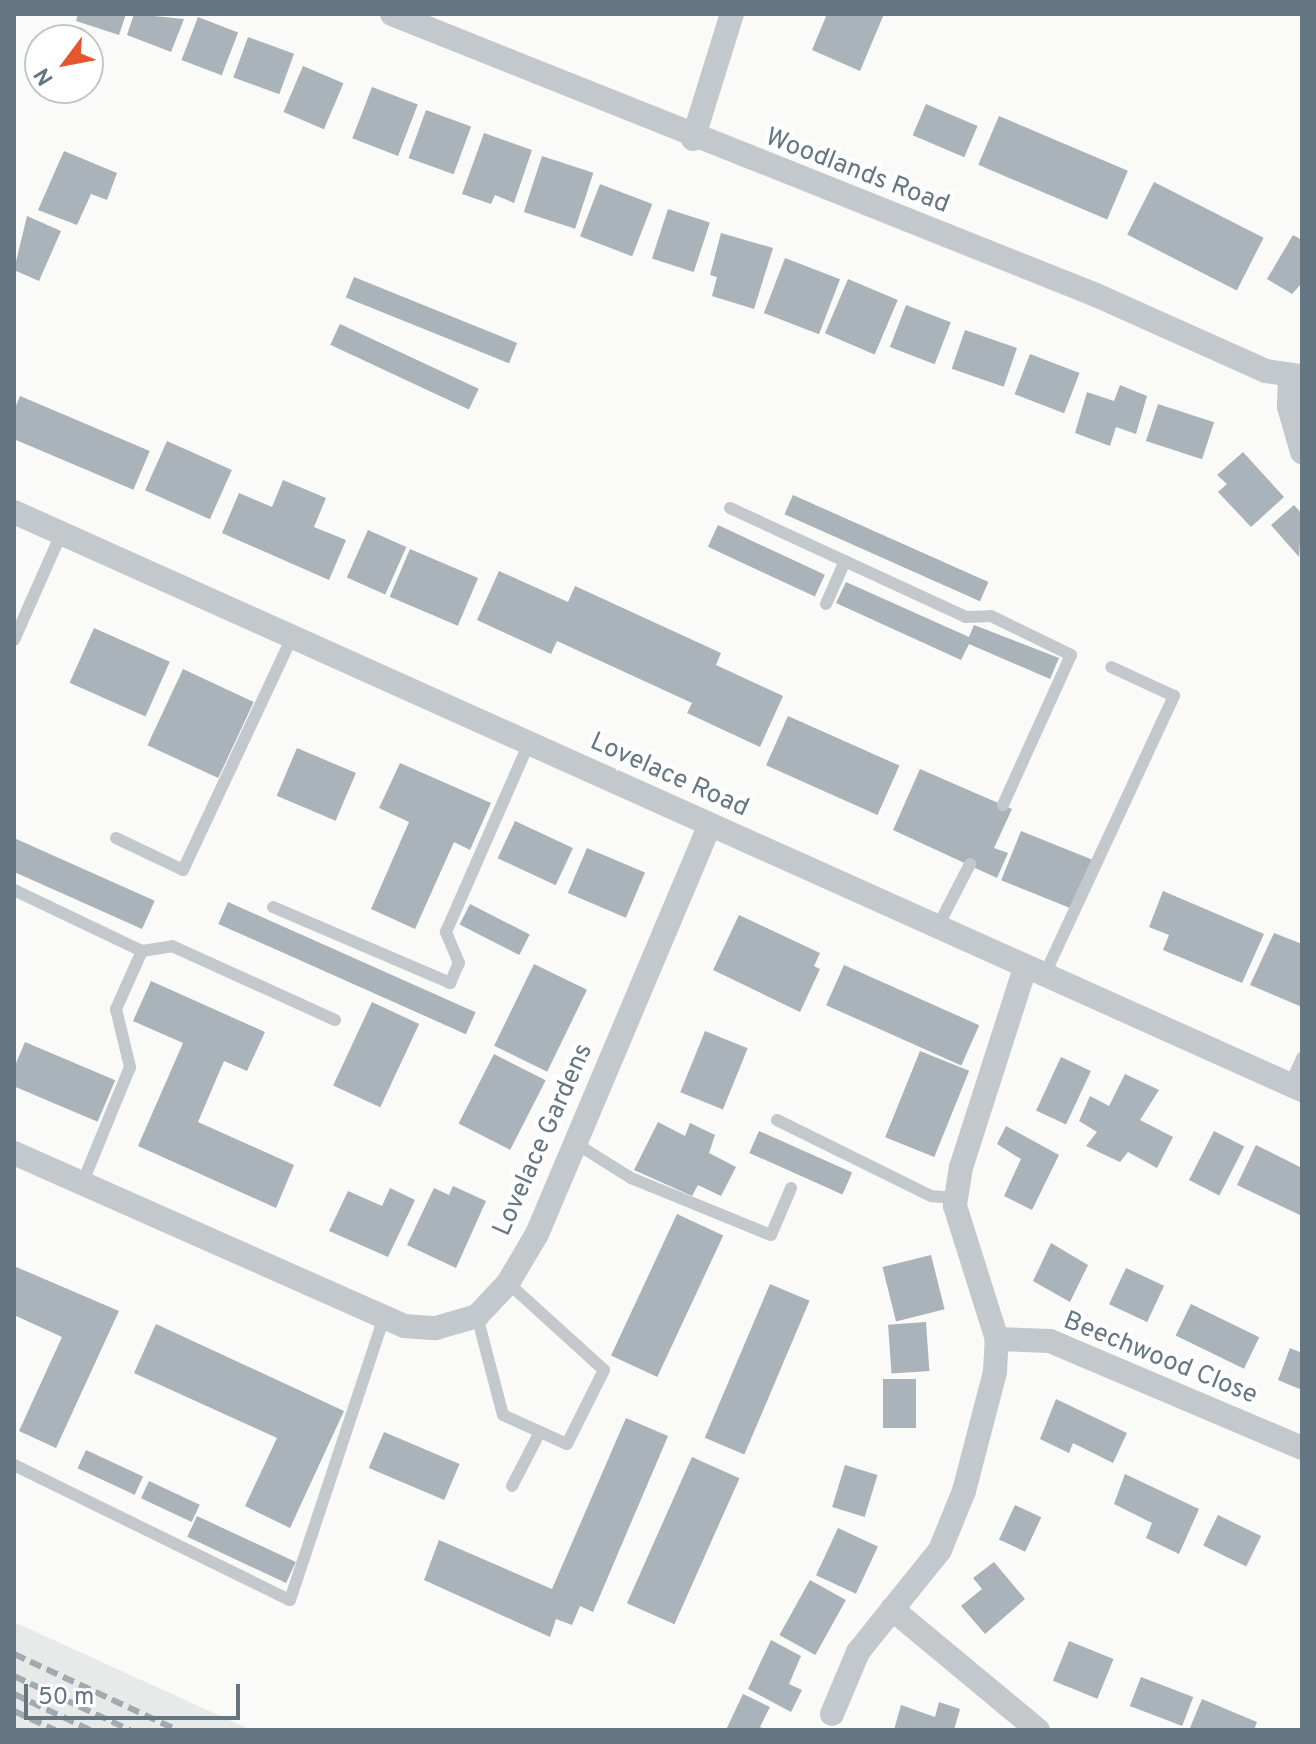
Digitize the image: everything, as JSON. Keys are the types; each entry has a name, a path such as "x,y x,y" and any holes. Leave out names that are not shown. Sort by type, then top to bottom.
{"street":[{"name":"Woodlands Road","path":"392,14 693,139 1296,376"},
{"path":"693,139 732,14"},
{"path":"1296,376 1289,407 1302,452"},
{"name":"Lovelace Road","path":"14,512 1296,1088"},
{"name":"Lovelace Gardens","path":"477,1316 508,1283 537,1234 710,825"},
{"path":"830,1722 858,1652 940,1550 964,1491 995,1372 997,1339 956,1198 1034,972"},
{"path":"14,1153 384,1317 436,1328 477,1316"},
{"name":"Beechwood Close","path":"997,1339 1050,1341 1302,1448"},
{"path":"892,1609 1038,1730"}],"lane":[{"path":"730,508 966,617 991,616 1071,655 1003,805"},
{"path":"14,640 61,534"},
{"path":"826,604 845,561"},
{"path":"116,838 183,870 292,637"},
{"path":"1034,972 1174,696 1111,667"},
{"path":"273,907 450,983 459,963 446,932 529,743"},
{"path":"937,928 970,864"},
{"path":"14,890 142,951 172,946 335,1020"},
{"path":"82,1184 130,1067 116,1009 142,951"},
{"path":"1296,1088 1302,1058"},
{"path":"777,1120 931,1196 956,1198"},
{"path":"575,1143 631,1178 771,1235 791,1188"},
{"path":"477,1316 503,1415 567,1444 604,1370 508,1283"},
{"path":"14,1465 290,1600 384,1317"},
{"path":"512,1486 540,1432"}],"shaded area":[{"path":"14,1622 251,1730 14,1730"}],"building":[{"path":"78,14 126,14 119,35 104,30 104,24 76,21"},
{"path":"134,14 184,19 171,52 127,35"},
{"path":"827,14 884,14 860,71 812,50"},
{"path":"198,17 238,32 222,75 182,60"},
{"path":"248,37 294,54 279,94 233,77"},
{"path":"303,66 344,83 324,129 283,112"},
{"path":"372,87 418,105 398,156 352,138"},
{"path":"926,104 978,126 964,157 913,135"},
{"path":"426,110 471,126 454,174 409,158"},
{"path":"999,116 1128,171 1107,219 978,165"},
{"path":"484,133 532,150 514,203 495,195 491,204 462,194"},
{"path":"64,151 117,173 107,200 91,194 77,225 38,210"},
{"path":"542,156 593,173 575,229 524,212"},
{"path":"1154,182 1264,238 1237,290 1127,235"},
{"path":"600,184 652,204 632,256 580,236"},
{"path":"668,209 710,223 694,272 652,258"},
{"path":"27,216 61,231 39,281 14,270"},
{"path":"721,233 773,248 754,309 712,296 717,277 710,275"},
{"path":"1293,235 1302,240 1302,283 1292,294 1267,279"},
{"path":"785,258 840,279 819,334 764,313"},
{"path":"354,277 517,343 509,363 346,297"},
{"path":"848,279 898,300 875,354 825,333"},
{"path":"906,305 951,322 935,364 890,347"},
{"path":"340,324 479,389 469,410 330,345"},
{"path":"965,330 1017,348 1004,387 952,369"},
{"path":"1030,354 1079,373 1064,413 1015,394"},
{"path":"1120,385 1147,396 1136,434 1116,427 1110,446 1075,433 1087,392 1114,401"},
{"path":"20,396 150,451 133,490 14,439 14,410"},
{"path":"1158,404 1214,422 1202,459 1146,441"},
{"path":"167,441 232,470 210,519 145,490"},
{"path":"1243,452 1284,497 1251,527 1218,492 1227,484 1217,475"},
{"path":"283,480 326,498 314,527 346,540 329,580 222,533 239,493 272,507"},
{"path":"793,495 988,582 980,601 784,514"},
{"path":"1294,505 1302,514 1299,557 1271,525"},
{"path":"718,525 825,575 815,597 708,547"},
{"path":"368,530 406,547 385,595 347,578"},
{"path":"410,549 478,578 458,626 390,597"},
{"path":"499,571 568,602 575,586 721,653 716,665 783,696 760,747 687,713 692,703 557,641 551,654 477,620"},
{"path":"846,582 969,637 974,625 1059,658 1050,679 969,644 961,660 836,603"},
{"path":"94,628 170,662 145,717 70,683"},
{"path":"183,669 254,702 218,778 148,745"},
{"path":"788,716 899,766 877,815 766,765"},
{"path":"297,748 356,773 336,821 277,796"},
{"path":"400,763 491,803 470,850 454,842 415,929 371,909 409,822 379,808"},
{"path":"920,769 1012,809 994,848 1008,853 997,878 893,830"},
{"path":"515,821 573,848 556,885 498,858"},
{"path":"1021,831 1092,860 1073,909 1001,880"},
{"path":"14,838 155,901 142,929 14,872"},
{"path":"587,848 645,873 626,918 568,893"},
{"path":"1163,891 1264,934 1242,983 1163,950 1169,935 1149,927"},
{"path":"228,902 476,1012 466,1034 218,924"},
{"path":"470,904 530,934 519,955 460,924"},
{"path":"739,915 820,953 814,966 820,969 800,1012 713,970"},
{"path":"1274,933 1302,944 1302,1007 1250,985"},
{"path":"534,964 587,990 547,1072 494,1046"},
{"path":"844,965 979,1025 961,1065 826,1005"},
{"path":"151,981 265,1032 247,1071 224,1061 198,1122 294,1165 276,1208 138,1146 183,1043 133,1021"},
{"path":"372,1002 419,1024 380,1107 333,1085"},
{"path":"705,1031 748,1048 723,1109 680,1092"},
{"path":"25,1042 115,1080 98,1122 14,1086 14,1068"},
{"path":"920,1051 969,1071 934,1157 885,1137"},
{"path":"494,1054 546,1080 510,1150 459,1123"},
{"path":"1061,1057 1091,1071 1066,1124 1036,1110"},
{"path":"1125,1074 1159,1090 1140,1120 1173,1137 1157,1168 1128,1152 1120,1162 1086,1146 1097,1132 1079,1121 1090,1096 1109,1106"},
{"path":"658,1122 685,1136 690,1123 715,1135 709,1153 736,1167 721,1196 698,1185 692,1196 634,1170"},
{"path":"1006,1126 1059,1155 1032,1210 1004,1196 1021,1159 997,1144"},
{"path":"759,1131 852,1172 842,1194 749,1153"},
{"path":"1214,1131 1244,1146 1219,1195 1189,1180"},
{"path":"1256,1145 1302,1168 1302,1216 1237,1185"},
{"path":"453,1186 486,1201 456,1268 407,1245 434,1188 449,1195"},
{"path":"390,1188 415,1200 388,1257 329,1231 348,1191 382,1206"},
{"path":"677,1214 723,1236 657,1377 611,1355"},
{"path":"1051,1243 1088,1265 1070,1302 1033,1281"},
{"path":"931,1255 945,1309 896,1321 882,1267"},
{"path":"14,1266 119,1311 56,1448 19,1431 62,1337 14,1315"},
{"path":"1126,1268 1164,1286 1147,1322 1109,1304"},
{"path":"770,1284 810,1301 744,1455 705,1438"},
{"path":"1191,1304 1259,1337 1244,1369 1176,1335"},
{"path":"926,1322 929,1371 892,1374 888,1325"},
{"path":"156,1324 344,1411 290,1528 245,1506 277,1438 134,1373"},
{"path":"1290,1348 1302,1353 1302,1390 1278,1380"},
{"path":"883,1379 916,1379 916,1428 883,1428"},
{"path":"1056,1399 1127,1433 1113,1463 1073,1443 1069,1453 1040,1439"},
{"path":"626,1418 668,1436 593,1612 580,1606 572,1625 556,1619 550,1637 424,1580 439,1540 552,1589"},
{"path":"384,1432 459,1464 444,1500 369,1468"},
{"path":"86,1450 143,1477 135,1495 78,1468"},
{"path":"692,1457 740,1478 674,1624 627,1603"},
{"path":"845,1465 878,1475 865,1517 832,1507"},
{"path":"1125,1474 1199,1509 1179,1554 1146,1538 1152,1523 1114,1504"},
{"path":"149,1481 200,1505 192,1522 141,1498"},
{"path":"1015,1505 1041,1517 1025,1552 999,1539"},
{"path":"1218,1515 1261,1536 1246,1567 1203,1546"},
{"path":"197,1516 296,1562 286,1583 187,1537"},
{"path":"838,1528 878,1547 856,1594 816,1575"},
{"path":"994,1562 1025,1599 985,1634 961,1606 982,1589 973,1578"},
{"path":"810,1580 846,1600 815,1655 779,1635"},
{"path":"771,1640 801,1656 789,1684 802,1690 791,1712 748,1689"},
{"path":"1069,1641 1114,1659 1097,1699 1053,1681"},
{"path":"1141,1677 1193,1697 1182,1726 1130,1706"},
{"path":"743,1694 770,1707 760,1727 766,1730 726,1730"},
{"path":"1202,1699 1257,1722 1254,1730 1189,1730"},
{"path":"939,1702 960,1709 954,1730 894,1730 901,1705 935,1717"}],"railway":[{"path":"14,1654 177,1730"},
{"path":"14,1676 130,1730"},
{"path":"14,1694 90,1730"},
{"path":"14,1711 55,1730"}]}
